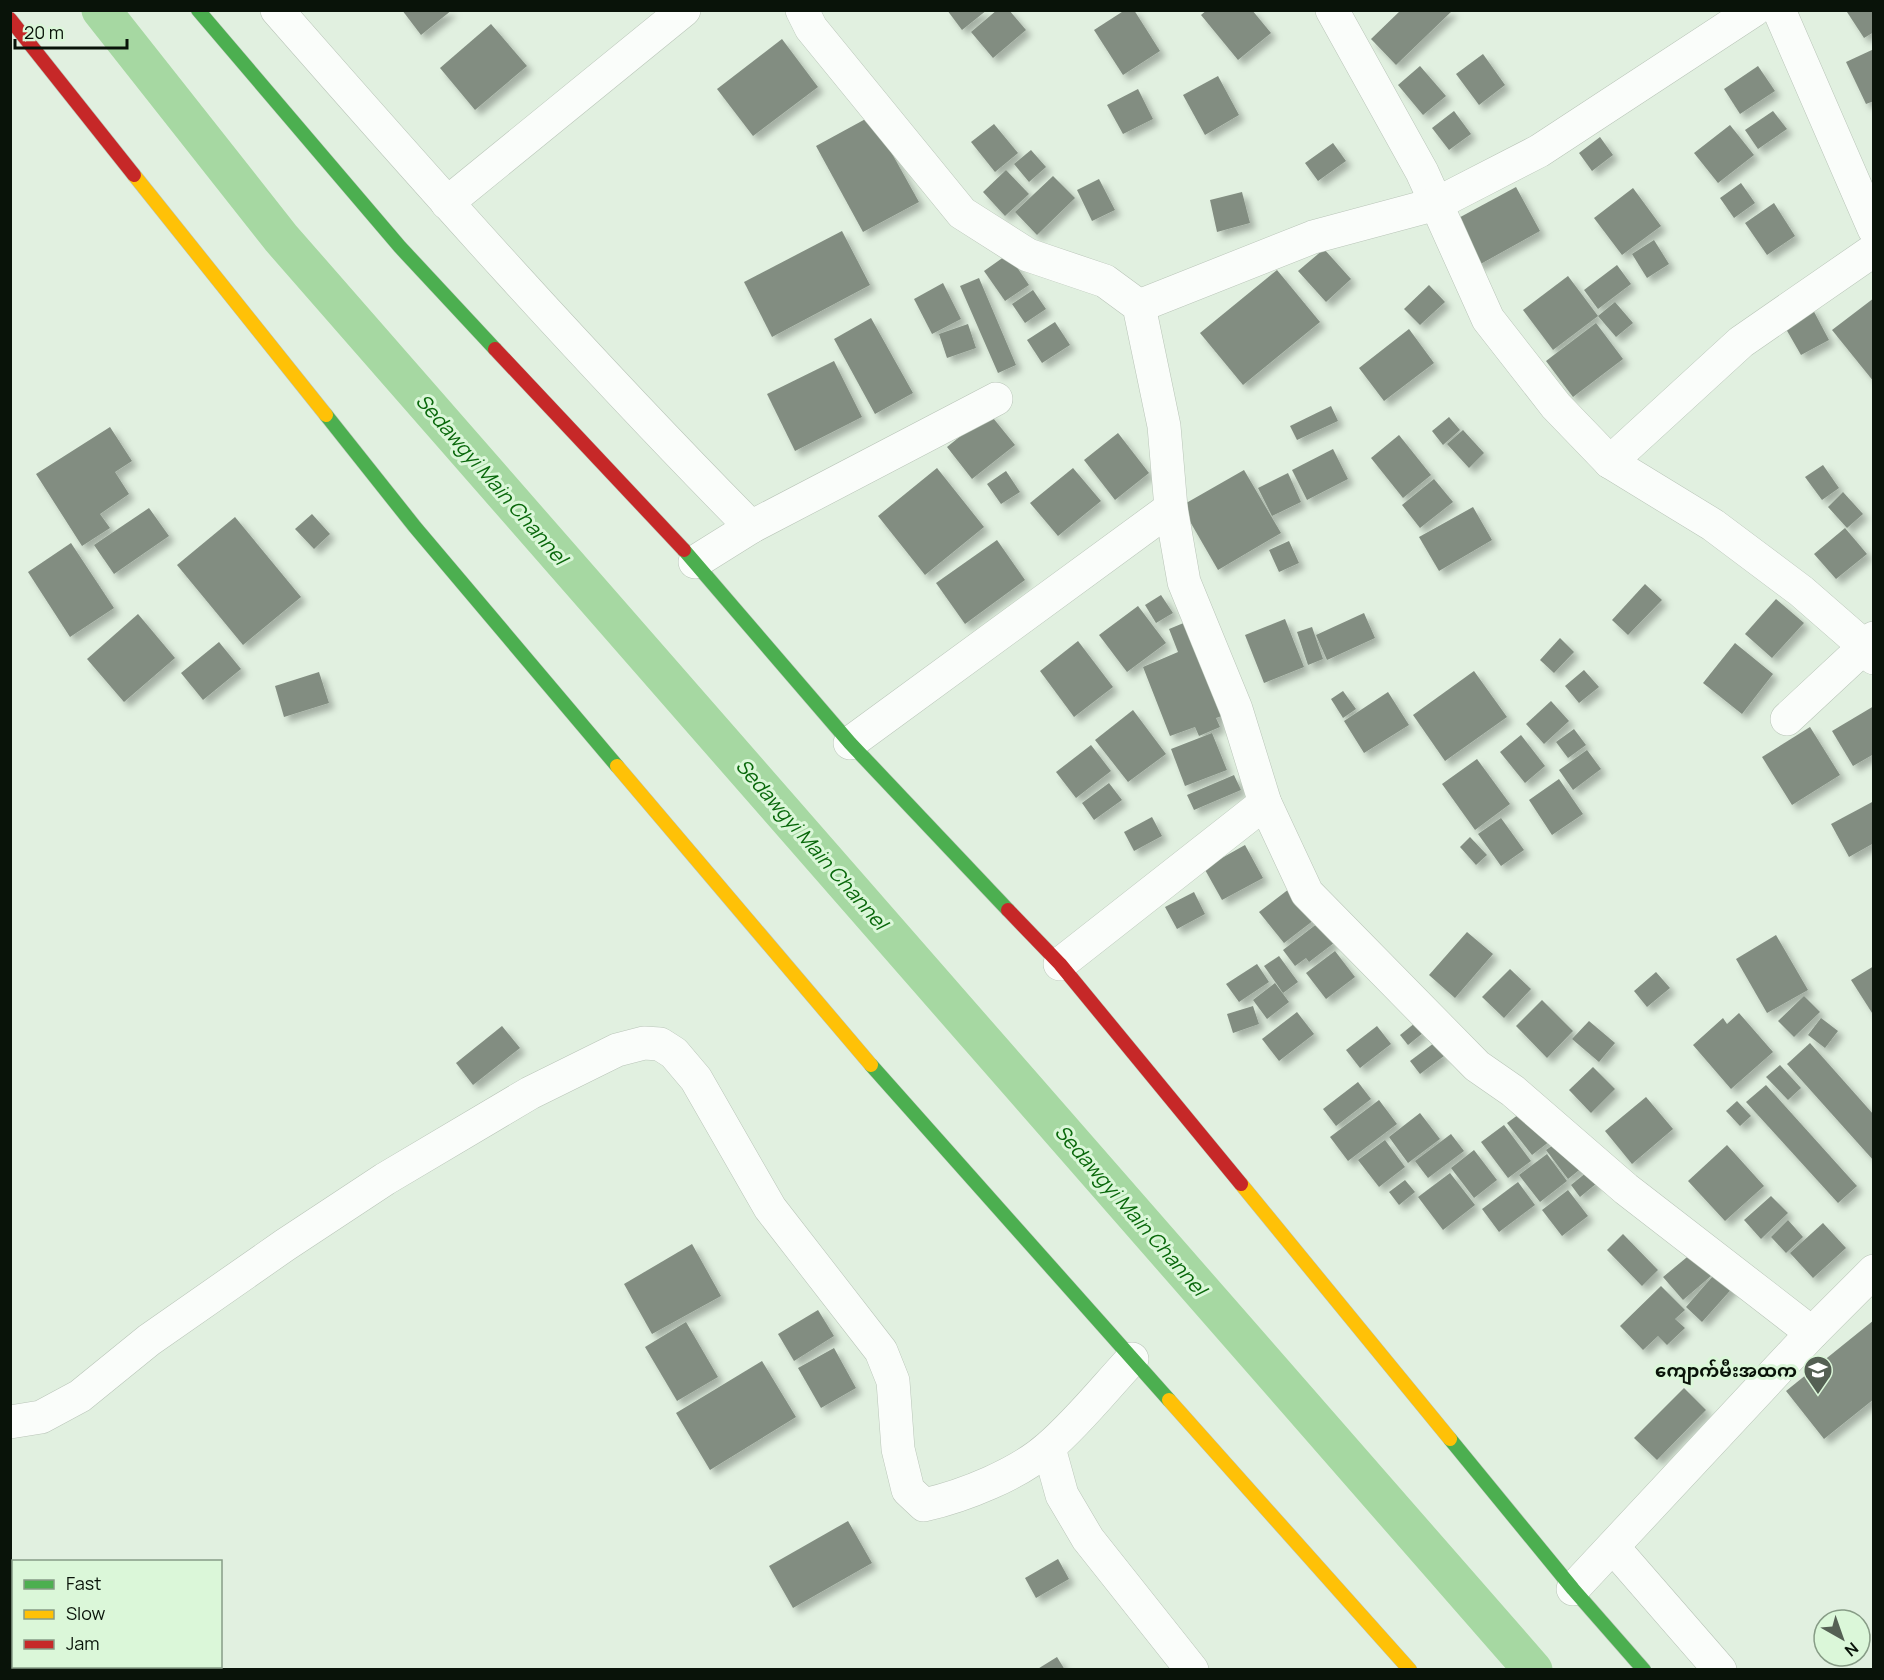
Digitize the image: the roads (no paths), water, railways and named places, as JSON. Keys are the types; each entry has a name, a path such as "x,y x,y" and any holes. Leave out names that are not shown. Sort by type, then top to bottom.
{"street":[{"path":"198,10 400,247 695,562 850,743 1060,964 1573,1589 1644,1670"},
{"path":"277,10 447,203 664,438 751,527"},
{"path":"447,203 684,10"},
{"path":"802,10 811,28 962,213 1028,255 1105,282 1139,306 1164,426 1172,508 1184,582 1236,709 1265,803 1307,893 1477,1066 1513,1091 1626,1189 1812,1333"},
{"path":"1332,10 1422,172 1488,319 1556,406 1610,462 1713,525 1802,591 1870,647 1787,719"},
{"path":"1139,306 1313,237 1436,204 1539,151 1754,10"},
{"path":"1779,10 1874,229"},
{"path":"10,19 415,527 924,1127 1410,1670"},
{"path":"1610,462 1741,342 1874,250"},
{"path":"695,562 751,527 996,399"},
{"path":"850,743 1172,508"},
{"path":"1060,964 1265,803"},
{"path":"10,1422 40,1417 80,1396 149,1340 385,1179 530,1093 617,1050 644,1043 660,1044 674,1053 696,1079 770,1208 881,1351 893,1381 898,1449 908,1490 924,1505 947,1500 1004,1475 1048,1448 1132,1359"},
{"path":"1573,1589 1812,1333 1874,1271"},
{"path":"1048,1448 1062,1495 1088,1539 1192,1670"},
{"path":"1613,1547 1720,1670"}],"waterway":[{"name":"Sedawgyi Main Channel","path":"101,10 281,238 1533,1670"}],"place":[{"name":"ကျောက်မီးအထက","path":"1818,1396"}]}
